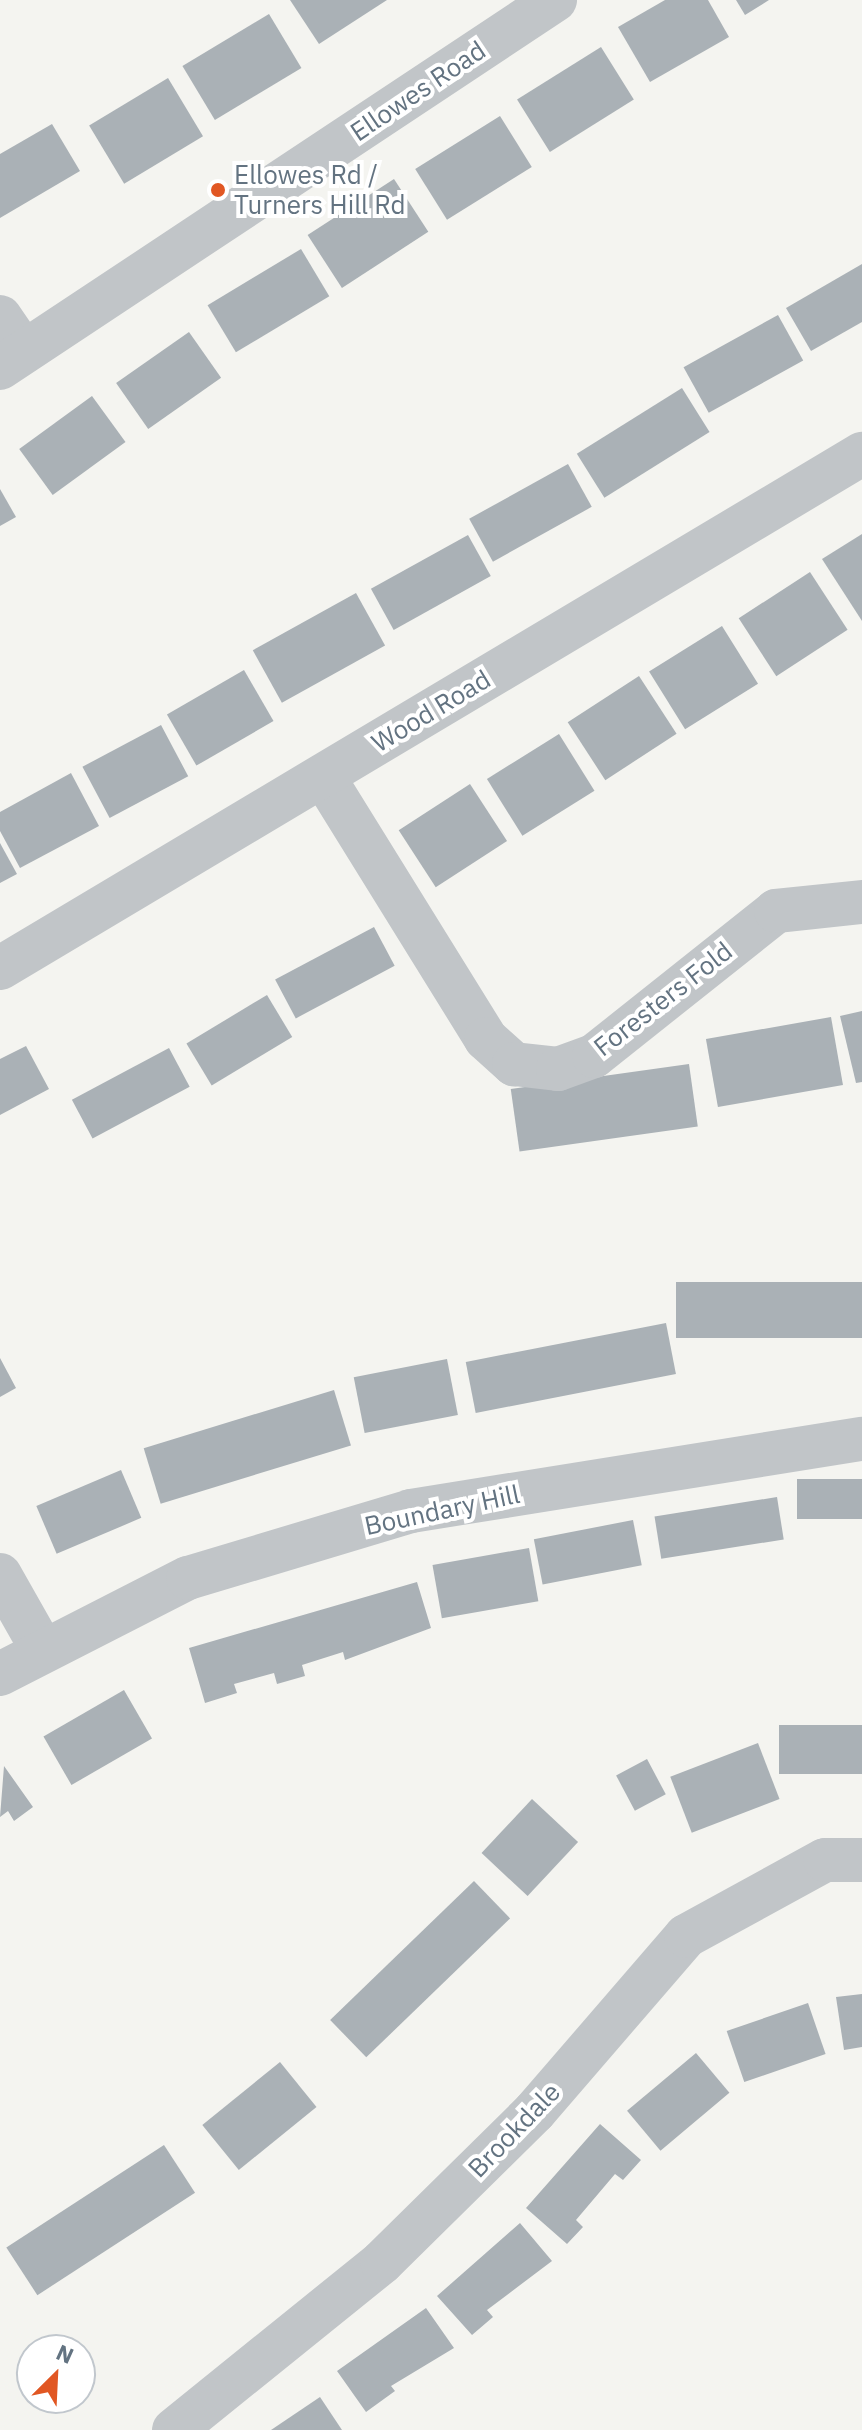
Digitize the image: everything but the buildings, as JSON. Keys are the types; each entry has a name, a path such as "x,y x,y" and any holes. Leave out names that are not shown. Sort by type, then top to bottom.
{"street":[{"name":"Ellowes Road","path":"8,346 555,0"},
{"name":"Wood Road","path":"0,968 862,454"},
{"name":"Foresters Fold","path":"323,776 486,1039 514,1064 558,1069 594,1056 776,911 862,902"},
{"name":"Boundary Hill","path":"0,1674 188,1578 411,1511 862,1439"},
{"path":"0,1575 43,1651"},
{"name":"Brookdale","path":"174,2430 382,2262 535,2111 686,1936 825,1860 862,1860"}],"place":[{"name":"Ellowes Rd / Turners Hill Rd","path":"218,190"}]}
